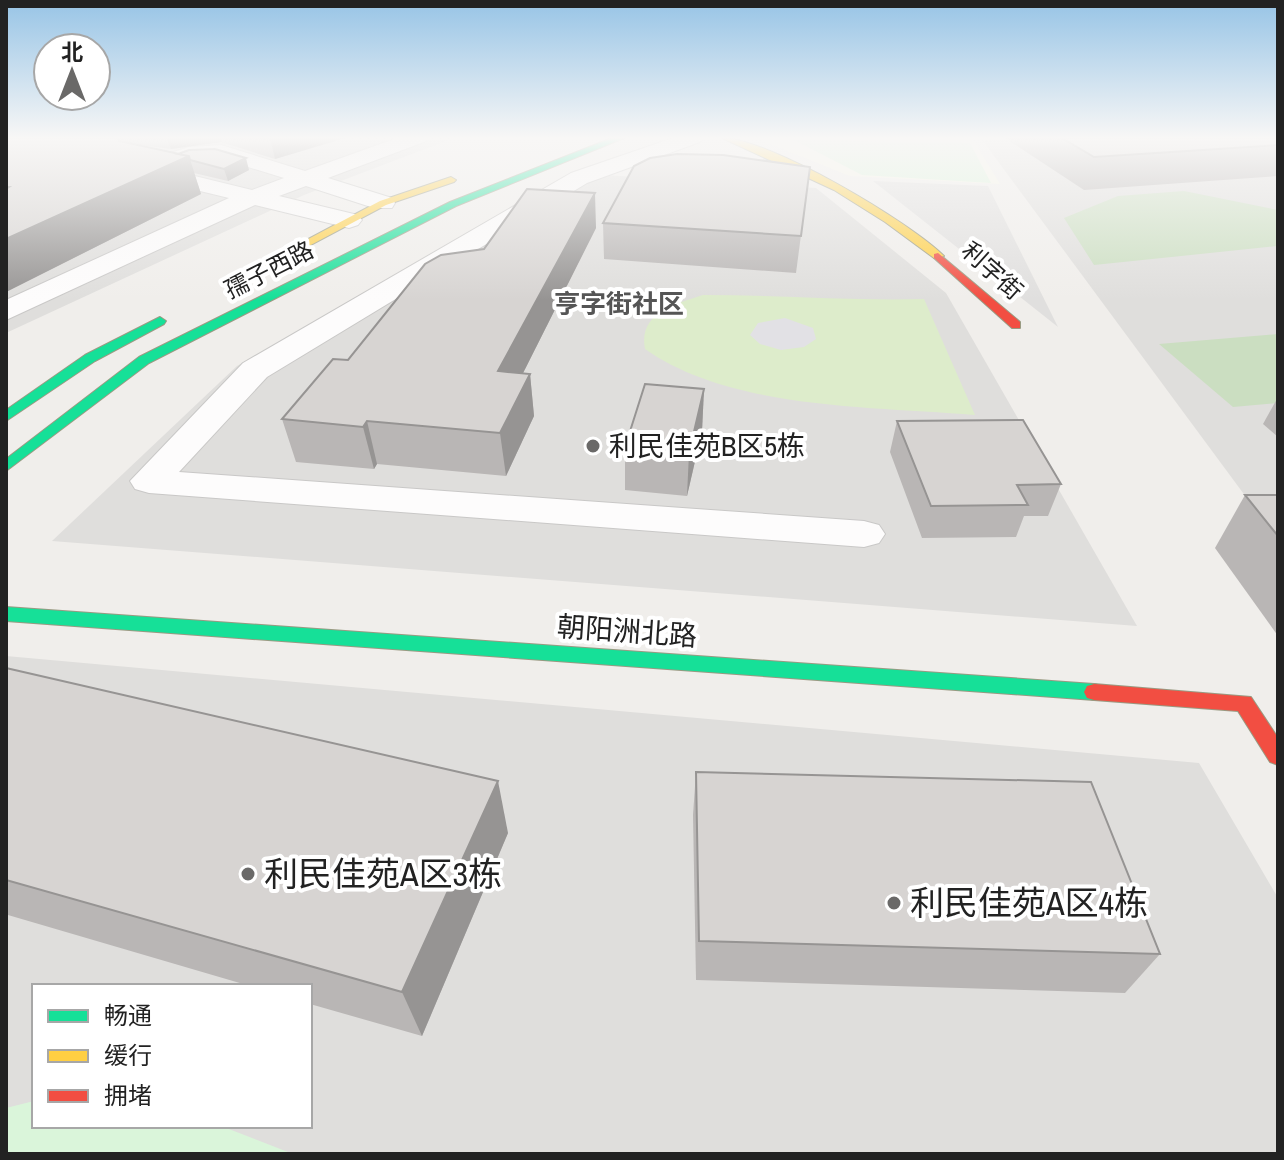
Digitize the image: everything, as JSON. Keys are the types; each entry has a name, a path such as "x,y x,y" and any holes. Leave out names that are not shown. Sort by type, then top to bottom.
{"main road":[{"name":"孺子西路","path":"240,278 383,203 415,192"},
{"name":"孺子西路","path":"6,466 144,360 453,204 483,192"},
{"name":"利字街","path":"853,192 961,271 1016,325"},
{"path":"6,417 90,358 172,314"},
{"name":"朝阳洲北路","path":"6,614 1244,703 1278,756"}],"street":[{"path":"234,192 349,220"},
{"path":"6,311 267,192"},
{"path":"350,192 383,203"},
{"path":"555,192 255,370 149,481 864,534"}],"shaded area":[{"path":"6,192 312,192 304,195 6,333"},
{"path":"537,192 821,192 946,293 1137,626 52,541 237,366"},
{"path":"887,192 991,192 1058,327"},
{"path":"1021,192 1278,192 1278,518 1263,520"},
{"path":"785,318 813,328 816,339 804,347 781,350 760,344 750,335 758,323"},
{"path":"6,656 1199,763 1278,898 1278,1154 6,1154"}],"green space":[{"path":"1190,192 1278,210 1278,246 1094,265 1064,218 1118,196"},
{"path":"703,295 924,299 975,415 804,402 760,394 719,384 680,369 645,349 644,337 653,318 670,307"},
{"path":"1278,334 1278,403 1233,407 1159,344"},
{"path":"32,1102 32,1128 226,1128 293,1154 6,1154 6,1108"}],"building":[{"path":"6,192 109,192 6,239"},
{"path":"525,192 595,193 498,371 530,374 500,433 367,421 363,427 282,419 333,359 348,360 425,264 441,255 484,249"},
{"path":"620,192 807,192 801,236 603,223"},
{"path":"645,384 704,389 689,453 625,447"},
{"path":"1023,420 1061,484 1017,485 1028,505 931,506 897,421"},
{"path":"1245,495 1278,495 1278,536"},
{"name":"利民佳苑A区3栋","path":"6,668 498,781 402,992 6,880"},
{"name":"利民佳苑A区4栋","path":"696,772 1091,782 1160,954 699,941"}],"traffic: fast":[{"path":"6,466 144,360 453,204 483,192"},
{"path":"6,417 90,358 160,321"},
{"path":"6,614 1094,692"}],"traffic: slow":[{"path":"252,272 383,203 415,192"},
{"path":"844,192 938,256"}],"traffic: jam":[{"path":"938,256 1016,325"},
{"path":"1094,692 1244,703 1278,756"}],"place":[{"name":"利民佳苑B区5栋","path":"593,446"},
{"name":"利民佳苑A区3栋","path":"248,874"},
{"name":"利民佳苑A区4栋","path":"894,903"}],"district":[{"name":"亨字街社区","path":"619,304"}]}
